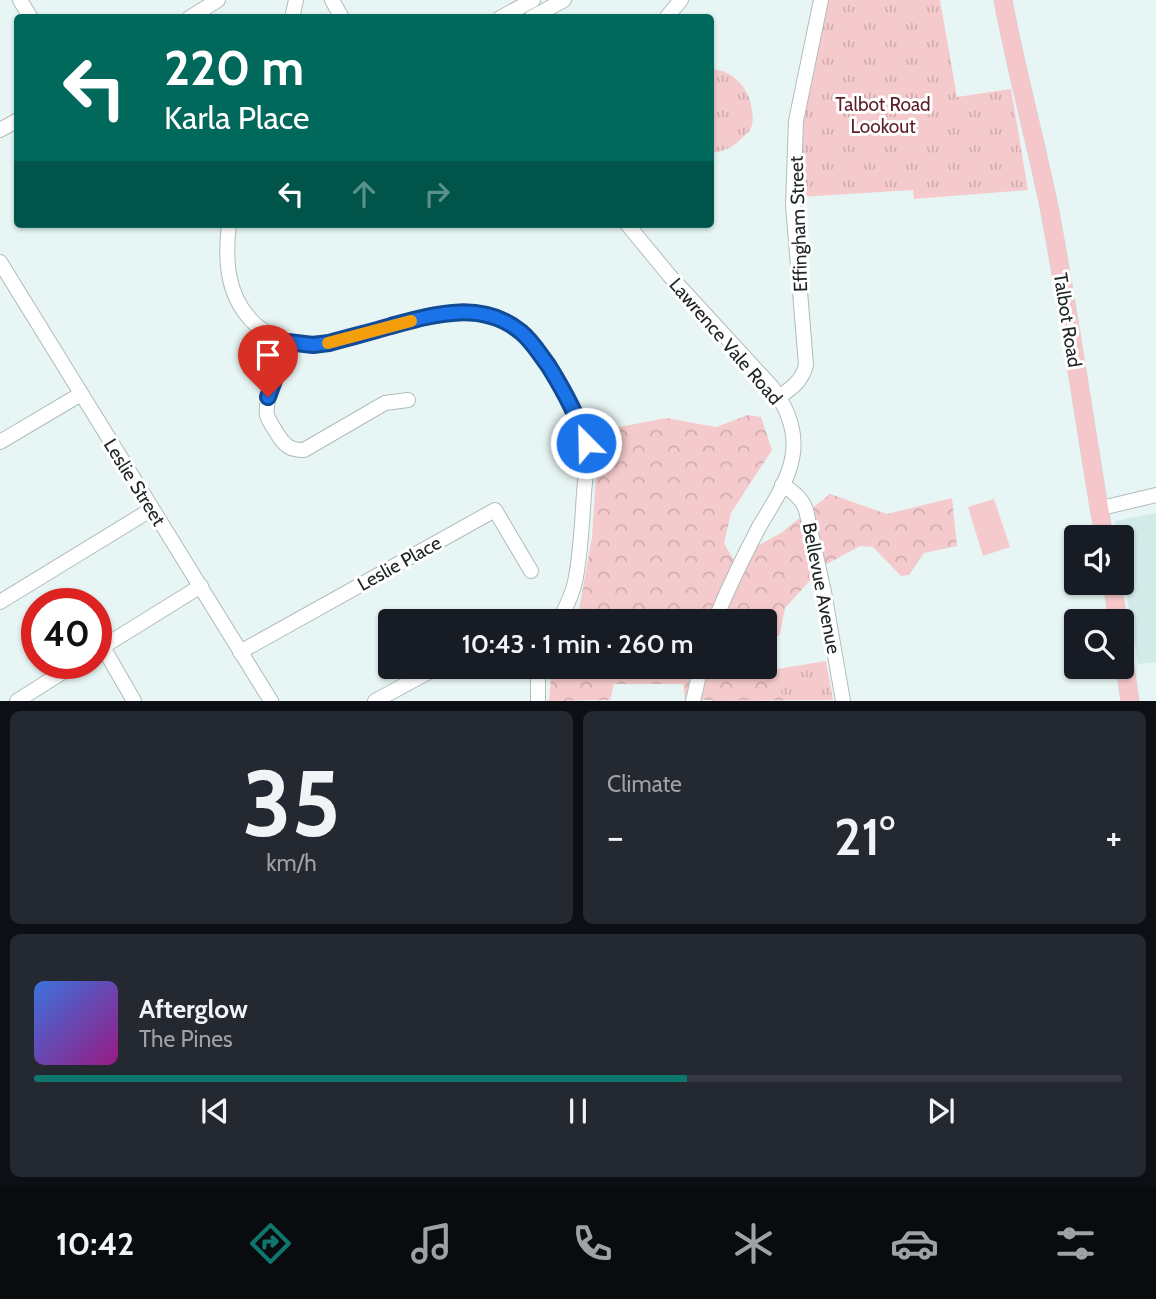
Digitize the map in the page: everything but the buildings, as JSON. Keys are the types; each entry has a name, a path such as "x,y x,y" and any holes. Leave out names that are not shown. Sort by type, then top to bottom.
{"main road":[{"name":"Talbot Road","path":"1003,0 1027,104 1062,281 1102,525"},
{"name":"Talbot Road","path":"1012,0 1027,104"},
{"path":"1127,679 1130,701"}],"street":[{"path":"195,14 218,0"},
{"path":"507,14 533,0"},
{"path":"538,14 564,0"},
{"path":"669,14 681,0"},
{"name":"Effingham Street","path":"779,397 800,381 806,365 793,179 796,121 821,0"},
{"path":"229,228 228,271 238,302 258,326 288,342 313,345 329,343 436,314 464,312 495,317 520,331 533,343 558,382 583,434 587,453 582,533 575,583 565,609"},
{"name":"Lawrence Vale Road","path":"628,228 779,397 787,412 793,441 791,463 720,609"},
{"name":"Leslie Street","path":"0,262 271,701"},
{"path":"288,342 268,397 267,411 268,419 283,443 294,450 304,450 385,403 408,400"},
{"path":"0,442 80,394"},
{"name":"Bellevue Avenue","path":"782,485 792,491 804,503 806,509 843,701"},
{"path":"1099,507 1156,495"},
{"path":"0,602 152,509"},
{"name":"Leslie Place","path":"240,652 495,509 531,572"},
{"path":"112,641 201,586"},
{"path":"112,668 134,701"},
{"path":"17,701 52,679"},
{"path":"375,701 416,679"},
{"path":"538,679 538,701"},
{"path":"693,701 698,679"}],"shaded area":[{"path":"1156,513 1156,662 1138,664 1134,639 1134,609 1129,609 1127,595 1134,595 1134,525 1116,525 1115,521"}],"green space":[{"name":"Talbot Road Lookout","path":"828,0 940,0 957,97 1011,89 1028,190 914,199 913,190 800,197 804,120"},
{"path":"714,69 727,73 739,82 748,96 753,118 750,129 737,143 714,152"},
{"path":"748,415 761,417 772,450 731,513 724,543 733,559 781,533 830,494 887,514 952,498 957,546 924,553 909,575 901,576 873,547 860,546 823,566 785,608 780,634 777,636 777,609 579,609 592,537 599,431 666,418 716,427"},
{"path":"994,499 1010,547 983,556 968,507"},
{"path":"826,661 833,700 712,701 717,679 777,679 777,669"},
{"path":"551,679 777,679 784,700 685,700 683,684 614,684 610,700 549,701"}],"slow traffic":[{"path":"328,343 411,321"}],"route":[{"path":"268,397 288,342 313,345 329,343 436,314 480,313 508,323 533,343 558,382 586,443"}]}
